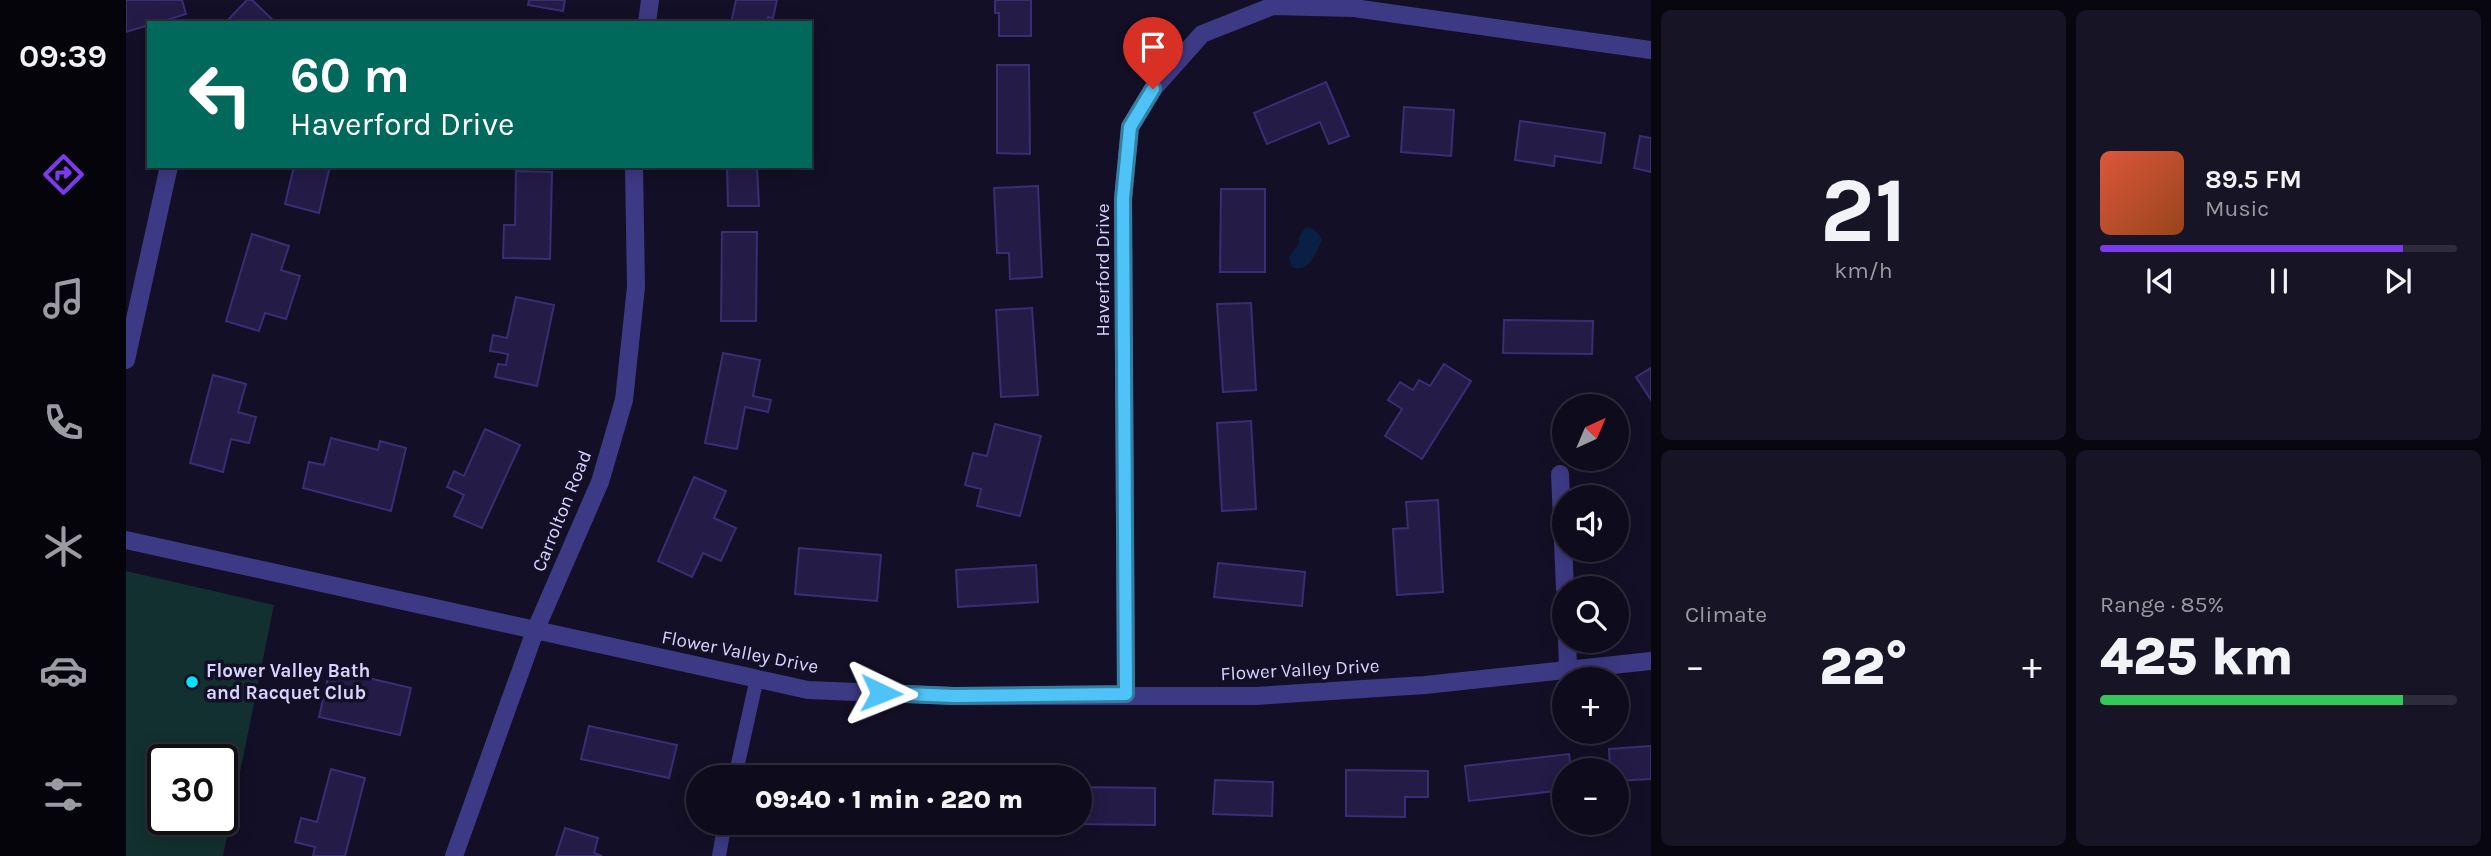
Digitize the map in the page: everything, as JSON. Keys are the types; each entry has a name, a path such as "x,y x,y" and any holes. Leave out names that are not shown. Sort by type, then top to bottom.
{"street":[{"path":"647,21 650,0"},
{"name":"Haverford Drive","path":"1126,694 1123,199 1130,127 1153,89 1202,34 1273,6 1354,8 1651,50"},
{"path":"126,360 169,168"},
{"name":"Carrolton Road","path":"454,856 535,631 600,482 624,400 636,286 634,168"},
{"path":"1560,474 1564,576"},
{"name":"Flower Valley Drive","path":"126,540 808,690 954,696 1268,695 1424,685 1552,670"},
{"name":"Flower Valley Drive","path":"1580,667 1651,661"}],"lane":[{"path":"738,765 757,678"},
{"path":"719,856 723,835"}],"green space":[{"name":"Flower Valley Bath and Racquet Club","path":"126,571 274,605 238,782 238,744 147,744 147,835 227,835 223,856 126,856"}],"water":[{"path":"1306,227 1316,231 1322,240 1307,265 1303,268 1292,267 1289,257"}],"building":[{"path":"126,0 182,0 186,14 163,21 147,21 147,26 126,32"},
{"path":"247,0 252,0 274,21 227,21"},
{"path":"529,0 565,0 563,11 528,5"},
{"path":"736,0 777,0 773,18 768,17 767,21 731,21"},
{"path":"995,0 1031,0 1031,36 999,36 999,13 995,13"},
{"path":"997,65 1029,65 1030,154 997,153"},
{"path":"1326,82 1349,136 1329,144 1320,122 1267,144 1254,113"},
{"path":"1404,107 1454,110 1451,156 1401,152"},
{"path":"1520,121 1605,133 1601,163 1555,156 1554,166 1515,160"},
{"path":"1640,136 1651,138 1651,172 1634,168"},
{"path":"294,168 330,168 319,213 285,204"},
{"path":"727,168 757,168 759,206 728,206"},
{"path":"516,171 552,172 550,259 503,258 504,225 515,225"},
{"path":"1038,186 1042,277 1010,279 1009,253 997,253 994,188"},
{"path":"1221,189 1265,189 1265,272 1220,272"},
{"path":"722,232 757,232 756,321 721,321"},
{"path":"252,234 289,246 281,270 300,276 286,319 265,313 259,331 226,321"},
{"path":"516,297 554,305 537,386 495,377 498,364 506,365 508,354 490,351 493,335 507,338"},
{"path":"1251,303 1256,390 1223,392 1217,304"},
{"path":"1032,308 1038,395 1001,397 996,310"},
{"path":"1504,320 1593,321 1592,354 1503,353"},
{"path":"723,353 760,360 753,396 771,400 768,412 745,407 737,449 705,443"},
{"path":"1444,364 1471,381 1422,459 1385,436 1402,409 1388,400 1400,382 1413,390 1419,380 1430,386"},
{"path":"1651,368 1651,400 1636,377"},
{"path":"213,375 246,384 238,412 256,417 249,443 231,439 223,472 190,463"},
{"path":"1251,421 1256,509 1222,511 1217,423"},
{"path":"995,424 1041,436 1020,516 977,506 981,489 965,485 973,453 987,456"},
{"path":"485,429 520,445 482,528 454,516 464,495 447,487 454,471 464,476"},
{"path":"331,438 378,450 380,441 406,448 391,511 303,488 309,462 324,465"},
{"path":"694,477 726,491 714,518 736,528 721,561 703,553 692,577 658,561"},
{"path":"1438,500 1443,592 1397,595 1393,529 1408,528 1406,502"},
{"path":"799,548 881,555 877,601 795,594"},
{"path":"1218,563 1305,572 1302,606 1214,597"},
{"path":"1036,565 1038,602 958,607 956,570"},
{"path":"330,669 411,688 400,735 319,717"},
{"path":"589,726 677,745 669,778 581,759"},
{"path":"1651,746 1651,779 1629,780 1629,758 1609,758 1609,749"},
{"path":"1569,754 1570,758 1552,758 1552,791 1469,801 1465,766"},
{"path":"331,769 365,778 345,856 313,856 315,847 295,842 301,818 317,822"},
{"path":"1346,770 1428,771 1428,797 1405,797 1405,817 1346,816"},
{"path":"1215,780 1273,782 1272,816 1213,814"},
{"path":"1092,787 1155,788 1155,825 1092,824"},
{"path":"565,828 598,838 594,853 602,856 556,856"}],"place":[{"name":"Flower Valley Bath and Racquet Club","path":"192,682"}],"route":[{"path":"881,693 954,696 1126,694 1123,199 1130,127 1153,89"}]}
